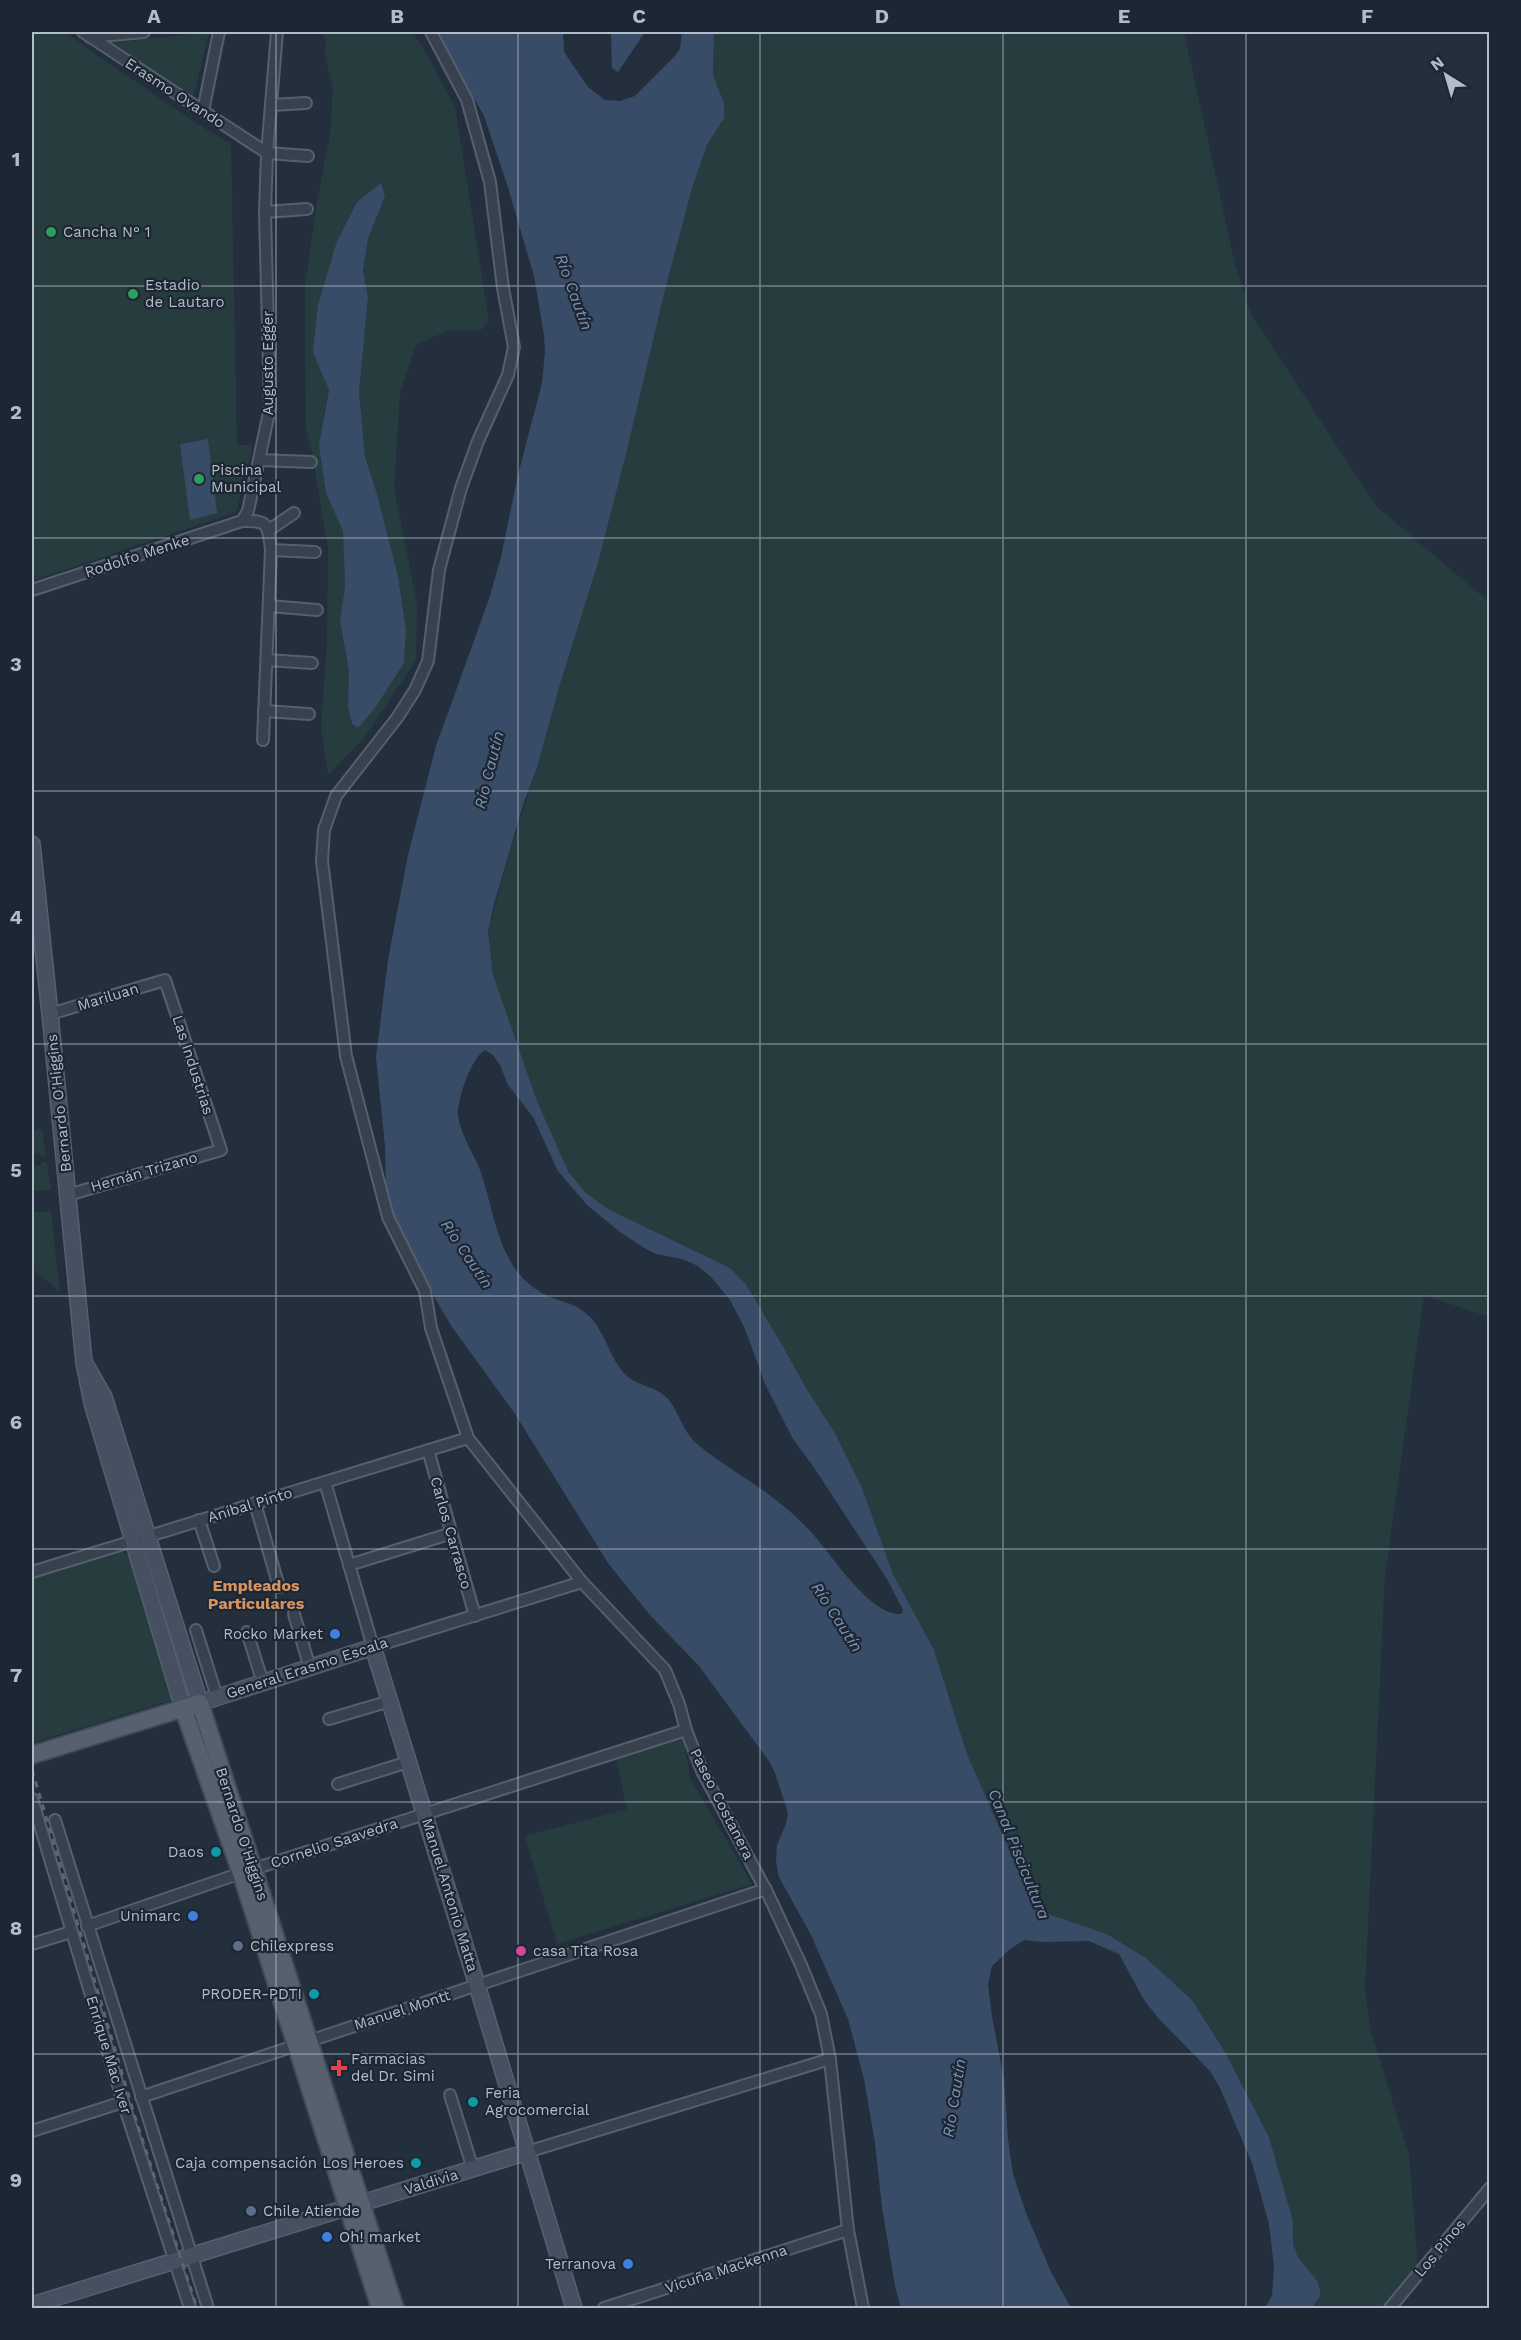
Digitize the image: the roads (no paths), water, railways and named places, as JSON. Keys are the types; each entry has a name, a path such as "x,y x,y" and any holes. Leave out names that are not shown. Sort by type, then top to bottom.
{"main road":[{"name":"General Erasmo Escala","path":"32,1755 200,1703"},
{"name":"Bernardo O'Higgins","path":"200,1703 247,1871 354,2206 380,2308"},
{"name":"Bernardo O'Higgins","path":"183,1707 247,1871"},
{"name":"Bernardo O'Higgins","path":"354,2206 394,2308"}],"street":[{"path":"87,34 144,32"},
{"path":"203,111 219,32"},
{"name":"Augusto Egger","path":"242,521 248,511 270,408 265,212 267,153 277,32"},
{"name":"Paseo Costanera","path":"431,32 466,100 490,182 503,288 514,347 508,375 478,441 461,488 439,570 428,661 402,711 336,796 327,819 322,851 346,1056 388,1217 424,1291 431,1328 468,1438 582,1582 665,1670 680,1704 686,1730 702,1771 765,1889 801,1965 821,2014 830,2059 848,2230 863,2308"},
{"name":"Erasmo Ovando","path":"87,34 267,153"},
{"path":"271,105 306,103"},
{"path":"267,153 308,156"},
{"path":"265,212 308,209"},
{"path":"260,460 312,462"},
{"path":"269,530 294,513"},
{"path":"242,521 259,520 269,530 271,550 263,740"},
{"name":"Rodolfo Menke","path":"32,590 242,521"},
{"path":"271,550 315,552"},
{"path":"269,606 317,610"},
{"path":"267,660 312,663"},
{"path":"264,711 309,714"},
{"name":"Bernardo O'Higgins","path":"32,844 84,1362 92,1403 200,1703"},
{"name":"Mariluan","path":"50,1014 165,980"},
{"name":"Las Industrias","path":"165,980 220,1150"},
{"name":"Hernán Trizano","path":"68,1195 220,1150"},
{"name":"Aníbal Pinto","path":"32,1572 468,1438"},
{"name":"Carlos Carrasco","path":"428,1450 475,1616"},
{"name":"Manuel Antonio Matta","path":"325,1482 574,2308"},
{"path":"255,1503 279,1587"},
{"path":"199,1520 214,1566"},
{"path":"349,1565 452,1533"},
{"name":"Bernardo O'Higgins","path":"140,1539 183,1707"},
{"name":"General Erasmo Escala","path":"200,1703 582,1582"},
{"path":"294,1614 310,1668"},
{"path":"196,1630 217,1697"},
{"path":"247,1632 263,1683"},
{"path":"329,1719 390,1701"},
{"name":"Cornelio Saavedra","path":"87,1926 424,1813 686,1730"},
{"path":"338,1784 408,1762"},
{"name":"Enrique Mac Iver","path":"32,1799 123,2102 190,2308"},
{"name":"Enrique Mac Iver","path":"55,1820 208,2308"},
{"name":"Manuel Montt","path":"141,2097 765,1889"},
{"path":"32,1944 71,1932"},
{"name":"Valdivia","path":"32,2305 830,2059"},
{"path":"450,2095 473,2169"},
{"path":"32,2131 123,2102"},
{"name":"Los Pinos","path":"1390,2308 1490,2188"},
{"name":"Vicuña Mackenna","path":"604,2308 848,2230"}],"water":[{"name":"Río Cautín","path":"439,32 563,32 564,52 588,87 605,100 620,101 635,96 674,57 680,49 682,32 714,32 713,75 724,103 724,118 707,145 692,188 598,563 560,684 537,768 523,805 488,931 493,975 537,1101 568,1171 585,1192 608,1209 730,1268 745,1283 835,1433 862,1488 893,1574 934,1650 967,1754 1025,1886 1048,1914 1107,1934 1146,1958 1192,2000 1225,2052 1269,2137 1293,2221 1293,2244 1298,2257 1317,2281 1320,2289 1320,2296 1312,2308 1265,2308 1272,2296 1274,2266 1269,2224 1252,2163 1220,2088 1210,2071 1159,2019 1144,2000 1119,1954 1089,1941 1024,1940 1010,1949 992,1966 988,1984 992,2017 1004,2079 1013,2174 1026,2213 1051,2272 1071,2308 901,2308 895,2286 882,2207 875,2143 864,2079 848,2019 811,1935 779,1877 776,1862 777,1845 788,1813 775,1773 769,1761 699,1666 649,1614 608,1563 515,1414 452,1327 399,1231 386,1192 385,1146 376,1057 388,960 408,855 436,746 489,599 501,557 518,475 542,383 545,352 534,276 507,184 484,116","holes":["485,1050 493,1055 508,1085 533,1117 558,1171 587,1205 620,1232 646,1249 698,1266 712,1278 730,1300 745,1329 765,1384 793,1439 887,1579 903,1610 902,1614 891,1613 869,1599 792,1513 696,1443 667,1398 634,1381 624,1373 589,1316 575,1306 539,1291 520,1275 505,1251 480,1170 464,1136 458,1115 462,1090 475,1061"]},
{"path":"611,32 645,32 618,72 612,68"},
{"path":"381,183 385,196 368,239 363,271 368,297 359,392 365,457 398,576 406,630 404,663 375,708 358,728 352,724 348,706 349,671 340,621 345,586 343,531 326,493 319,445 329,390 313,352 318,305 337,241 357,202"},
{"name":"Piscina Municipal","path":"208,439 217,513 190,520 180,444"}],"railway":[{"path":"32,1770 135,2117 197,2308"}],"place":[{"name":"Cancha N° 1","path":"51,232"},
{"name":"Estadio de Lautaro","path":"133,294"},
{"name":"Piscina Municipal","path":"199,479"},
{"name":"Rocko Market","path":"335,1634"},
{"name":"Daos","path":"216,1852"},
{"name":"Unimarc","path":"193,1916"},
{"name":"Chilexpress","path":"238,1946"},
{"name":"casa Tita Rosa","path":"521,1951"},
{"name":"PRODER-PDTI","path":"314,1994"},
{"name":"Farmacias del Dr. Simi","path":"339,2068"},
{"name":"Feria Agrocomercial","path":"473,2102"},
{"name":"Caja compensación Los Heroes","path":"416,2163"},
{"name":"Chile Atiende","path":"251,2211"},
{"name":"Oh! market","path":"327,2237"},
{"name":"Terranova","path":"628,2264"}],"district":[{"name":"Empleados Particulares","path":"256,1594"}],"water label":[{"name":"Canal Piscicultura","path":"1019,1854"}]}
